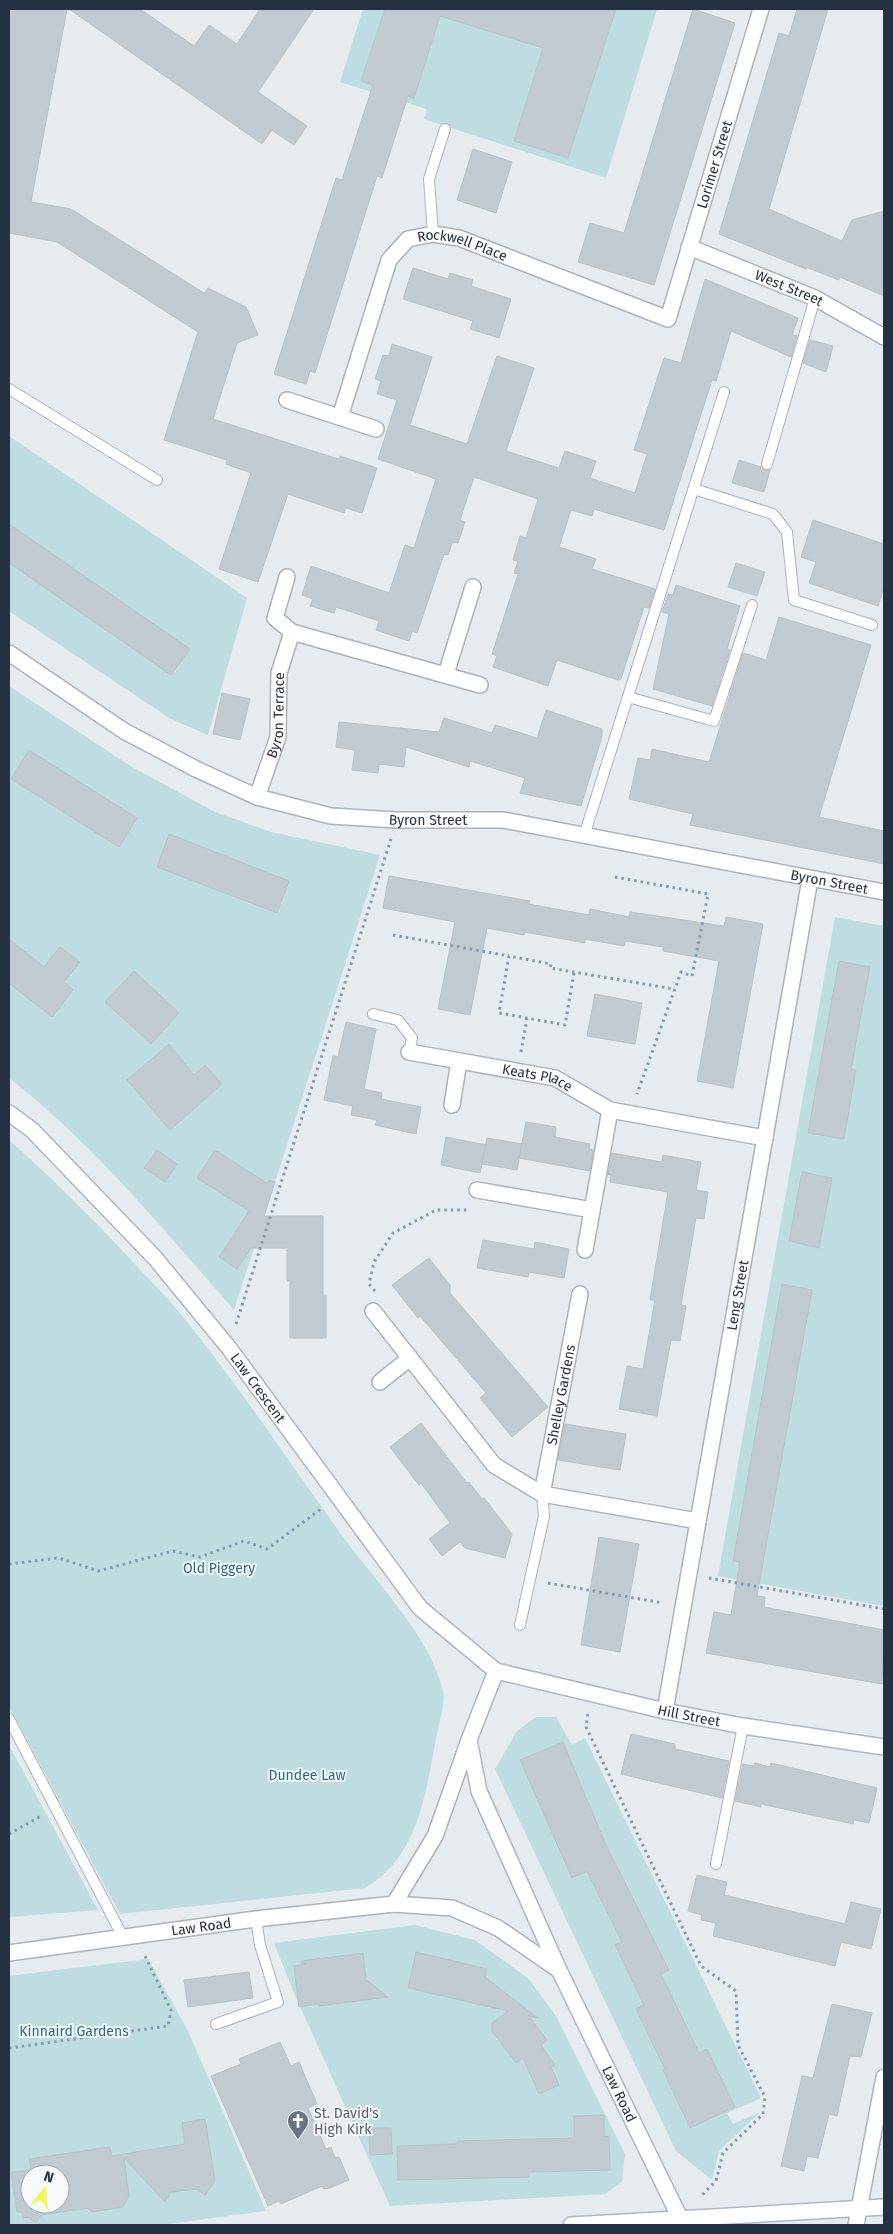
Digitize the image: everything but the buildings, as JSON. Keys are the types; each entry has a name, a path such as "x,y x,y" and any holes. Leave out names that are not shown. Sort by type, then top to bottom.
{"street":[{"name":"Lorimer Street","path":"668,319 761,9"},
{"name":"Rockwell Place","path":"340,417 389,260 408,239 433,234 459,238 668,319"},
{"name":"West Street","path":"689,247 815,298 884,338"},
{"path":"288,400 376,429"},
{"path":"287,577 274,618 292,632 480,685"},
{"path":"446,674 473,587"},
{"name":"Byron Terrace","path":"257,797 278,737 279,673 292,632"},
{"name":"Byron Street","path":"9,653 124,730 196,769 257,797 331,816 396,820 503,820 884,892"},
{"name":"Leng Street","path":"664,1710 810,879"},
{"name":"Keats Place","path":"409,1052 556,1078 610,1110 765,1138"},
{"path":"452,1105 459,1061"},
{"path":"585,1250 610,1110"},
{"name":"Law Crescent","path":"9,1113 32,1130 155,1258 228,1348 420,1608 496,1671"},
{"path":"476,1190 592,1210"},
{"name":"Shelley Gardens","path":"542,1494 580,1294"},
{"path":"373,1311 494,1465 542,1494 698,1521"},
{"path":"380,1382 410,1358"},
{"path":"394,1904 435,1836 496,1671"},
{"name":"Hill Street","path":"496,1671 664,1710 743,1726 884,1747"},
{"name":"Law Road","path":"469,1740 479,1791 559,1970 680,2218"},
{"name":"Law Road","path":"9,1953 256,1919 394,1904 452,1908 498,1928 559,1970"},
{"path":"856,2225 884,2077"},
{"path":"571,2225 884,2207"}],"lane":[{"path":"433,234 428,179 445,129"},
{"path":"767,464 815,298"},
{"path":"9,389 157,480"},
{"path":"584,836 724,392"},
{"path":"694,489 773,514 787,532 794,600 872,624"},
{"path":"628,697 714,721 752,605"},
{"path":"373,1014 398,1020 412,1038 409,1052"},
{"path":"520,1625 544,1516 542,1494"},
{"path":"9,1719 123,1937"},
{"path":"716,1864 743,1726"},
{"path":"216,2024 278,2002 260,1945 256,1919"}],"path":[{"path":"228,1348 396,820"},
{"path":"615,877 708,894 692,976 681,972 630,1114"},
{"path":"393,935 551,964 550,968 574,973 674,989"},
{"path":"509,956 498,1013 565,1025 574,973"},
{"path":"517,1072 527,1018"},
{"path":"373,1311 383,1302 369,1284 374,1262 393,1233 436,1210 472,1210 476,1190"},
{"path":"9,1564 59,1558 98,1571 173,1551 200,1557 244,1541 267,1549 338,1497"},
{"path":"688,1574 884,1608"},
{"path":"530,1580 683,1606"},
{"path":"593,1694 586,1727 701,1966 736,1991 738,2045 764,2097 763,2114 723,2153 716,2181 680,2218"},
{"path":"9,1834 55,1808"},
{"path":"9,2048 168,2026 171,2010 146,1959 142,1934"}],"green space":[{"path":"363,9 385,9 361,81 414,97 440,16 511,38 521,9 553,17 514,141 567,158 616,9 657,9 606,178 424,119 427,109 340,82"},
{"path":"9,436 247,598 208,735 171,719 9,611"},
{"path":"9,686 132,767 215,812 271,832 380,855 234,1310 154,1218 99,1159 9,1078"},
{"path":"835,917 884,926 884,1606 718,1576"},
{"path":"9,1140 89,1216 179,1312 243,1396 346,1541 416,1632 428,1652 437,1672 444,1697 423,1801 417,1822 397,1860 383,1875 365,1888 120,1914 9,1706"},
{"path":"536,1717 556,1717 572,1745 585,1738 761,2098 727,2113 733,2124 760,2112 719,2151 712,2180 676,2151 495,1769 517,1731"},
{"path":"9,1745 98,1910 9,1917"},
{"path":"415,1925 475,1940 529,1979 556,2016 625,2154 622,2181 606,2194 390,2206 294,1993 274,1943"},
{"name":"Kinnaird Gardens","path":"148,1959 188,2031 266,2211 160,2225 9,2225 9,1976"}],"place":[{"name":"St. David's High Kirk","path":"298,2140"}],"park label":[{"name":"Old Piggery","path":"219,1568"},
{"name":"Dundee Law","path":"307,1775"}]}
